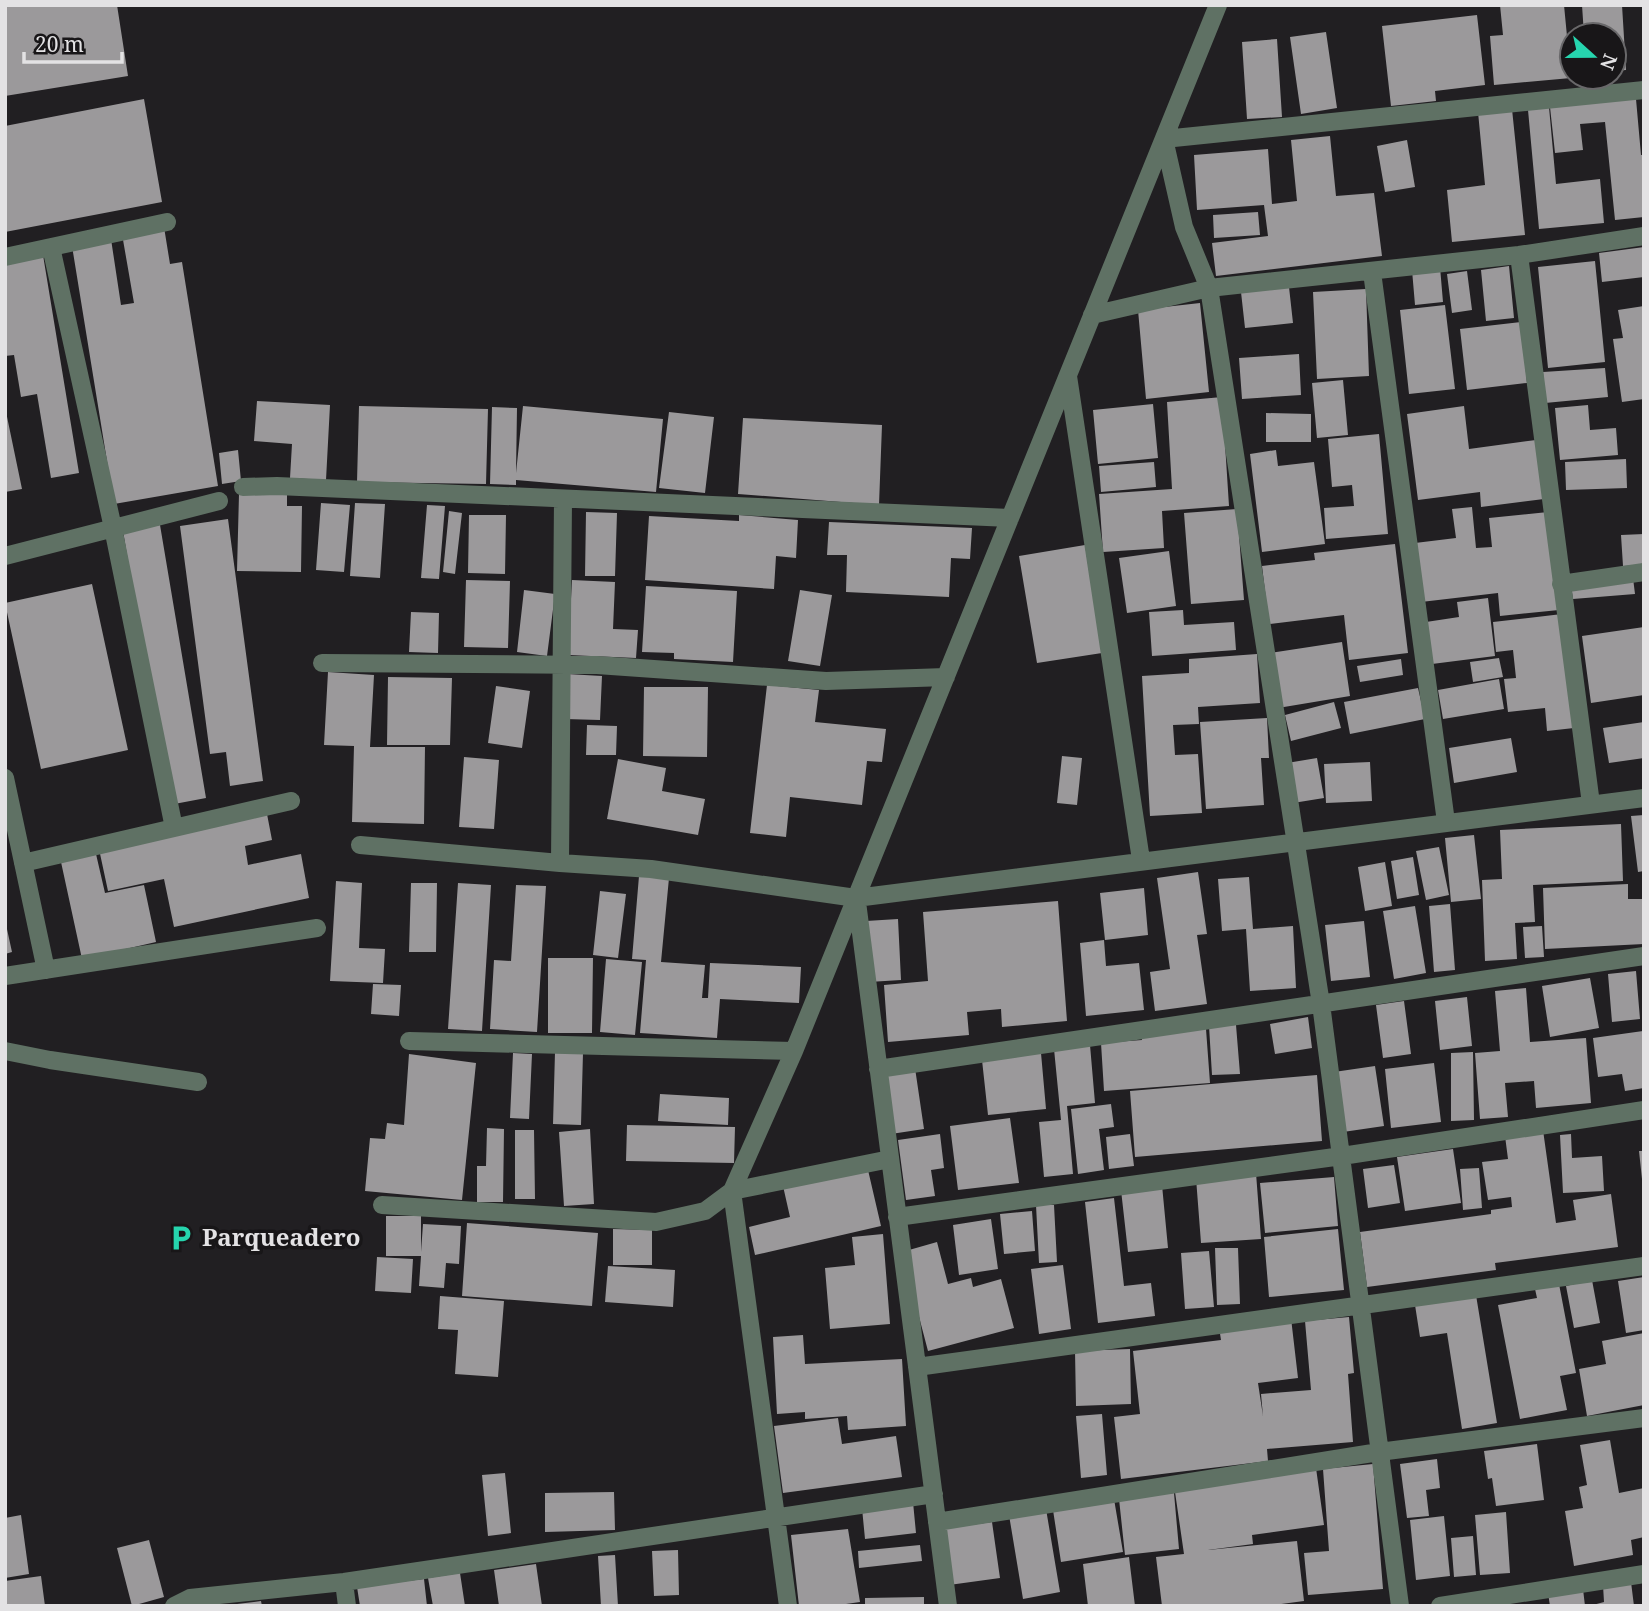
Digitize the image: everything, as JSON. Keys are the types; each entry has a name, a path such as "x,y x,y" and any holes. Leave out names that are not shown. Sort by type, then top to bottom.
{"street":[{"path":"788,1606 732,1191 794,1051 1218,5"},
{"path":"1164,139 1644,90"},
{"path":"1164,139 1184,227 1209,288 1321,1004 1400,1606"},
{"path":"5,257 167,222"},
{"path":"1092,315 1209,288 1519,256 1644,236"},
{"path":"51,247 113,528 174,828"},
{"path":"1519,256 1591,804"},
{"path":"1372,272 1446,822"},
{"path":"1068,376 1141,860"},
{"path":"243,487 277,486 1010,518"},
{"path":"560,863 563,499"},
{"path":"5,556 219,501"},
{"path":"1561,584 1644,572"},
{"path":"322,663 597,665 826,681 946,677"},
{"path":"5,778 46,970"},
{"path":"360,845 651,869 856,898 1644,797"},
{"path":"23,863 291,801"},
{"path":"856,898 948,1606"},
{"path":"5,976 317,928"},
{"path":"878,1069 1644,956"},
{"path":"409,1041 794,1051"},
{"path":"5,1051 198,1082"},
{"path":"897,1217 1342,1156 1644,1110"},
{"path":"382,1205 656,1222 705,1212 732,1191 890,1159"},
{"path":"917,1367 1644,1266"},
{"path":"937,1522 1379,1452 1644,1418"},
{"path":"174,1606 190,1598 344,1581 934,1494"},
{"path":"1440,1606 1644,1574"},
{"path":"344,1581 346,1606"}],"building":[{"path":"5,5 117,5 128,76 5,96"},
{"path":"1500,5 1564,5 1566,21 1558,21 1558,79 1494,85 1490,36 1503,35"},
{"path":"1582,5 1622,5 1623,21 1583,21"},
{"path":"1477,15 1485,85 1435,91 1436,101 1391,106 1382,26"},
{"path":"1326,32 1337,108 1301,114 1290,37"},
{"path":"1277,39 1282,117 1247,119 1242,42"},
{"path":"144,99 162,202 5,232 5,126"},
{"path":"1636,99 1641,155 1644,155 1644,217 1615,220 1605,122 1580,124 1583,150 1555,153 1550,107"},
{"path":"1549,107 1556,184 1600,179 1604,223 1539,229 1528,110"},
{"path":"1512,109 1525,235 1452,242 1447,190 1485,185 1478,112"},
{"path":"1330,136 1336,196 1374,193 1382,256 1216,276 1212,243 1268,236 1264,205 1197,210 1194,155 1268,149 1272,204 1297,201 1291,140"},
{"path":"1407,140 1415,187 1385,192 1377,146"},
{"path":"1258,212 1260,235 1214,238 1213,215"},
{"path":"164,227 170,264 182,262 218,486 114,504 72,246 111,239 121,305 134,303 122,234"},
{"path":"1644,247 1644,277 1602,282 1599,253"},
{"path":"43,255 79,473 51,478 37,394 21,397 14,355 5,356 5,261"},
{"path":"1595,261 1605,362 1548,368 1538,267"},
{"path":"1509,266 1514,318 1486,321 1481,270"},
{"path":"1440,267 1443,302 1415,305 1412,270"},
{"path":"1467,271 1472,310 1452,313 1447,274"},
{"path":"1289,287 1293,323 1245,328 1241,292"},
{"path":"1366,289 1369,376 1317,379 1313,292"},
{"path":"1200,303 1209,392 1146,399 1138,310"},
{"path":"1445,305 1455,389 1409,394 1400,310"},
{"path":"1644,306 1644,399 1622,402 1613,339 1623,338 1618,310"},
{"path":"1521,322 1527,383 1467,390 1460,329"},
{"path":"1299,354 1301,395 1242,399 1239,358"},
{"path":"1605,368 1608,397 1545,403 1543,372"},
{"path":"1343,380 1348,435 1317,438 1312,383"},
{"path":"1222,397 1229,506 1162,511 1164,548 1103,552 1099,494 1172,489 1167,402"},
{"path":"257,401 330,405 326,480 290,478 292,444 254,441"},
{"path":"1153,404 1158,458 1098,464 1093,410"},
{"path":"1588,405 1590,430 1616,428 1618,455 1560,460 1555,408"},
{"path":"359,406 488,409 486,484 357,482"},
{"path":"523,406 663,419 656,492 516,480 516,485 490,484 492,407 517,408 516,473"},
{"path":"1464,406 1469,449 1536,440 1544,499 1481,507 1480,492 1418,500 1407,414"},
{"path":"5,407 22,489 5,492"},
{"path":"669,412 714,417 705,493 659,488"},
{"path":"1266,413 1311,414 1311,442 1266,442"},
{"path":"743,418 882,425 879,505 738,494"},
{"path":"1379,434 1388,534 1326,539 1324,508 1354,506 1352,485 1332,487 1328,439"},
{"path":"238,450 241,481 222,484 219,453"},
{"path":"1276,450 1278,466 1314,462 1325,544 1262,552 1250,454"},
{"path":"1626,459 1627,488 1566,490 1565,462"},
{"path":"1154,462 1156,487 1101,492 1099,466"},
{"path":"239,494 287,495 287,506 302,506 301,572 237,571"},
{"path":"321,503 350,505 344,572 316,570"},
{"path":"355,503 385,504 380,578 350,576"},
{"path":"427,505 445,506 439,579 421,578"},
{"path":"1472,507 1476,548 1492,547 1489,518 1548,512 1559,610 1500,616 1498,593 1421,602 1415,543 1456,538 1452,509"},
{"path":"1237,509 1244,600 1191,604 1184,513"},
{"path":"449,511 462,513 455,574 443,572"},
{"path":"586,512 617,513 615,576 585,576"},
{"path":"469,515 506,515 505,574 468,573"},
{"path":"739,515 798,520 796,558 776,556 774,589 645,580 649,516 739,521"},
{"path":"228,519 263,781 230,786 226,752 210,754 180,526"},
{"path":"829,522 972,528 970,559 951,558 949,597 846,592 847,555 827,555"},
{"path":"160,525 206,798 169,805 123,531"},
{"path":"1644,534 1644,565 1623,566 1621,535"},
{"path":"1395,544 1408,653 1349,660 1344,615 1269,624 1262,566 1315,560 1314,553"},
{"path":"1085,545 1102,653 1037,663 1019,556"},
{"path":"1169,551 1176,606 1127,613 1119,558"},
{"path":"1633,578 1635,594 1573,599 1571,586"},
{"path":"466,580 510,581 508,648 464,647"},
{"path":"572,580 615,582 613,629 638,630 636,658 568,655"},
{"path":"92,584 128,750 41,769 5,603"},
{"path":"646,586 737,591 733,662 674,659 674,653 642,652"},
{"path":"524,590 555,594 547,656 517,652"},
{"path":"800,590 832,595 820,666 788,661"},
{"path":"1488,598 1495,656 1432,664 1426,622 1459,617 1457,602"},
{"path":"1183,610 1184,625 1234,622 1236,650 1152,656 1149,612"},
{"path":"411,612 439,613 438,653 409,652"},
{"path":"1562,614 1574,728 1547,731 1545,708 1508,712 1504,679 1516,678 1513,650 1496,652 1493,622"},
{"path":"1644,627 1644,695 1591,703 1582,636"},
{"path":"1342,642 1350,696 1278,708 1270,653"},
{"path":"1257,654 1260,703 1198,707 1199,724 1173,725 1175,755 1198,754 1202,813 1150,816 1142,676 1189,673 1189,659"},
{"path":"1499,658 1503,677 1473,682 1470,662"},
{"path":"1401,659 1403,675 1360,682 1357,666"},
{"path":"328,672 374,675 370,747 425,747 424,824 352,822 354,746 324,745"},
{"path":"567,674 602,676 600,720 565,719"},
{"path":"388,677 452,678 450,745 387,745"},
{"path":"1499,679 1504,709 1443,719 1438,690"},
{"path":"767,685 819,690 815,722 886,729 882,762 867,761 862,805 790,797 786,837 750,833"},
{"path":"496,686 530,691 522,748 488,743"},
{"path":"644,687 708,687 707,757 643,756"},
{"path":"1418,688 1425,719 1350,734 1344,702"},
{"path":"1334,702 1341,728 1291,741 1285,715"},
{"path":"1267,718 1269,758 1261,758 1264,805 1206,809 1200,722"},
{"path":"1644,722 1644,758 1609,763 1603,728"},
{"path":"587,725 617,726 616,755 586,755"},
{"path":"1511,738 1517,772 1454,783 1449,748"},
{"path":"1062,756 1082,758 1077,805 1057,803"},
{"path":"464,757 499,760 494,829 459,827"},
{"path":"1317,758 1324,798 1293,803 1287,763"},
{"path":"618,759 666,768 662,791 705,799 698,835 607,819"},
{"path":"1370,762 1372,801 1326,803 1324,764"},
{"path":"267,814 272,840 245,846 248,865 301,854 309,898 174,927 164,879 108,891 99,849"},
{"path":"1644,815 1644,871 1638,872 1631,816"},
{"path":"1621,824 1623,881 1533,885 1535,922 1515,923 1517,959 1485,961 1482,880 1502,879 1500,830"},
{"path":"1474,835 1481,899 1451,902 1445,838"},
{"path":"1439,847 1449,895 1426,900 1416,851"},
{"path":"96,854 105,893 144,885 156,942 82,959 61,862"},
{"path":"1413,857 1419,895 1397,899 1391,861"},
{"path":"1385,862 1392,906 1365,911 1358,867"},
{"path":"1198,872 1207,934 1197,935 1207,1004 1155,1011 1150,972 1170,969 1157,878"},
{"path":"639,876 669,878 661,962 705,965 702,998 708,998 710,963 801,967 799,1003 720,999 717,1038 640,1033 646,960 632,959"},
{"path":"1249,877 1253,929 1293,926 1296,988 1250,991 1246,929 1222,931 1218,879"},
{"path":"336,881 362,883 359,948 385,949 383,983 330,981"},
{"path":"411,883 437,883 436,952 409,952"},
{"path":"458,883 491,885 482,1031 448,1029"},
{"path":"1628,884 1628,899 1644,899 1644,944 1545,949 1543,888"},
{"path":"516,885 546,886 537,1032 490,1029 494,960 511,961"},
{"path":"1144,888 1148,935 1105,940 1100,893"},
{"path":"600,891 626,894 618,958 593,955"},
{"path":"1058,901 1067,1021 1002,1027 1001,1009 967,1012 969,1035 888,1042 884,985 928,981 923,912"},
{"path":"1450,904 1455,970 1434,972 1429,906"},
{"path":"1415,906 1426,973 1394,979 1383,911"},
{"path":"898,919 901,980 869,982 866,921"},
{"path":"5,920 12,952 5,954"},
{"path":"1364,921 1370,977 1331,981 1325,925"},
{"path":"1542,926 1544,957 1525,958 1523,927"},
{"path":"1104,940 1106,966 1139,963 1144,1010 1086,1016 1080,943"},
{"path":"548,958 593,958 592,1033 548,1033"},
{"path":"606,959 642,962 635,1035 600,1032"},
{"path":"1636,971 1640,1019 1612,1022 1608,974"},
{"path":"1590,978 1599,1028 1550,1037 1542,986"},
{"path":"373,984 401,985 399,1016 371,1014"},
{"path":"1526,988 1530,1042 1586,1038 1591,1103 1536,1108 1534,1081 1505,1083 1508,1117 1480,1119 1475,1053 1500,1051 1495,991"},
{"path":"1467,997 1472,1046 1440,1050 1435,1001"},
{"path":"1404,1001 1411,1054 1383,1058 1376,1005"},
{"path":"1308,1017 1312,1048 1275,1054 1270,1024"},
{"path":"1236,1025 1240,1074 1212,1075 1209,1026"},
{"path":"1206,1029 1210,1083 1104,1091 1101,1043 1142,1040 1141,1034"},
{"path":"1643,1031 1644,1088 1625,1091 1622,1074 1598,1077 1593,1038"},
{"path":"1090,1045 1095,1103 1067,1106 1073,1174 1044,1177 1039,1122 1061,1120 1054,1049"},
{"path":"555,1052 583,1053 581,1125 553,1124"},
{"path":"1473,1052 1474,1120 1451,1121 1451,1053"},
{"path":"513,1053 532,1054 529,1119 510,1118"},
{"path":"1041,1053 1046,1109 988,1115 982,1060"},
{"path":"409,1054 476,1063 462,1200 365,1191 370,1138 385,1139 387,1123 404,1125"},
{"path":"1434,1063 1441,1122 1391,1128 1385,1069"},
{"path":"1375,1066 1384,1126 1343,1132 1334,1072"},
{"path":"915,1068 924,1129 891,1134 882,1073"},
{"path":"1317,1075 1322,1141 1135,1157 1130,1091"},
{"path":"660,1094 729,1098 728,1125 658,1121"},
{"path":"1111,1104 1114,1127 1099,1129 1104,1170 1078,1174 1071,1109"},
{"path":"1010,1118 1019,1183 958,1190 950,1126"},
{"path":"627,1125 735,1127 734,1163 626,1161"},
{"path":"487,1128 504,1129 503,1202 477,1202 477,1166 486,1166"},
{"path":"590,1129 594,1204 564,1206 559,1132"},
{"path":"515,1130 534,1130 535,1199 515,1199"},
{"path":"1543,1130 1556,1223 1576,1220 1573,1200 1611,1194 1618,1247 1495,1263 1496,1270 1367,1287 1360,1232 1491,1214 1491,1210 1512,1207 1511,1197 1488,1200 1482,1162 1508,1159 1505,1136"},
{"path":"940,1134 944,1168 931,1170 935,1196 906,1200 898,1140"},
{"path":"1130,1134 1134,1166 1109,1169 1106,1137"},
{"path":"1571,1134 1572,1158 1602,1156 1604,1191 1563,1193 1560,1135"},
{"path":"1453,1149 1461,1203 1405,1211 1397,1157"},
{"path":"1639,1151 1644,1151 1644,1179 1642,1179"},
{"path":"1394,1165 1400,1203 1368,1208 1363,1169"},
{"path":"1479,1168 1482,1208 1463,1210 1460,1169"},
{"path":"868,1170 881,1226 755,1255 749,1227 790,1217 783,1186"},
{"path":"1256,1173 1261,1239 1201,1243 1196,1178"},
{"path":"1334,1177 1338,1226 1265,1233 1260,1183"},
{"path":"1162,1185 1168,1248 1128,1252 1121,1190"},
{"path":"1114,1198 1124,1286 1151,1283 1155,1316 1098,1323 1085,1202"},
{"path":"1036,1205 1054,1205 1057,1262 1039,1263"},
{"path":"1032,1211 1035,1251 1004,1254 1000,1214"},
{"path":"386,1216 421,1216 421,1252 423,1224 461,1226 459,1264 446,1263 444,1288 419,1286 421,1256 386,1256"},
{"path":"991,1219 998,1269 959,1275 953,1225"},
{"path":"467,1223 598,1233 592,1306 462,1296"},
{"path":"613,1229 652,1230 652,1265 613,1265"},
{"path":"1338,1229 1344,1290 1269,1297 1264,1237"},
{"path":"883,1234 890,1324 830,1329 825,1268 855,1265 852,1237"},
{"path":"937,1242 948,1284 971,1278 973,1287 1001,1279 1014,1328 928,1351 902,1252"},
{"path":"1215,1248 1238,1248 1240,1304 1217,1305"},
{"path":"1209,1251 1214,1307 1185,1309 1181,1253"},
{"path":"377,1257 413,1259 411,1293 375,1291"},
{"path":"1063,1265 1071,1329 1039,1334 1031,1269"},
{"path":"608,1266 675,1270 673,1307 605,1302"},
{"path":"1644,1277 1644,1330 1626,1333 1618,1281"},
{"path":"1592,1280 1600,1323 1574,1328 1566,1286"},
{"path":"1559,1284 1576,1373 1560,1376 1567,1410 1520,1419 1498,1305 1537,1298 1535,1289"},
{"path":"1476,1295 1497,1423 1462,1429 1447,1333 1420,1337 1415,1305"},
{"path":"440,1296 504,1301 498,1377 455,1374 458,1330 438,1329"},
{"path":"1349,1317 1354,1373 1348,1374 1353,1442 1267,1449 1268,1461 1121,1479 1114,1417 1140,1414 1133,1351 1221,1340 1219,1327 1291,1318 1298,1378 1258,1383 1263,1416 1261,1394 1311,1390 1305,1321"},
{"path":"1644,1333 1644,1405 1587,1416 1579,1369 1606,1364 1602,1341"},
{"path":"803,1335 805,1364 902,1359 906,1426 848,1430 847,1416 805,1419 805,1412 777,1414 773,1337"},
{"path":"1130,1349 1131,1404 1076,1406 1075,1351"},
{"path":"1102,1414 1107,1475 1081,1478 1076,1416"},
{"path":"838,1418 842,1444 896,1436 902,1477 783,1493 774,1426"},
{"path":"1610,1440 1619,1493 1644,1488 1644,1537 1631,1540 1633,1555 1574,1566 1565,1511 1583,1508 1579,1487 1587,1485 1580,1445"},
{"path":"1537,1444 1544,1500 1496,1506 1484,1451"},
{"path":"1437,1459 1440,1488 1426,1490 1429,1516 1407,1518 1400,1464"},
{"path":"1373,1464 1383,1589 1308,1595 1304,1553 1329,1551 1323,1469"},
{"path":"1316,1468 1324,1525 1252,1535 1253,1544 1208,1550 1297,1541 1304,1601 1266,1606 1162,1606 1156,1557 1184,1554 1175,1492"},
{"path":"505,1473 511,1533 488,1536 482,1475"},
{"path":"614,1492 615,1530 545,1532 545,1493"},
{"path":"1174,1493 1179,1549 1125,1555 1119,1499"},
{"path":"1114,1499 1123,1552 1061,1562 1053,1510"},
{"path":"913,1502 916,1533 865,1539 862,1508"},
{"path":"1046,1509 1060,1592 1023,1599 1009,1515"},
{"path":"1506,1512 1510,1573 1480,1575 1475,1515"},
{"path":"21,1515 29,1574 5,1578 5,1518"},
{"path":"1444,1516 1450,1576 1416,1580 1410,1520"},
{"path":"992,1522 1000,1578 949,1585 942,1529"},
{"path":"848,1529 860,1602 832,1606 799,1606 791,1535"},
{"path":"1473,1536 1476,1575 1454,1577 1451,1538"},
{"path":"149,1540 164,1597 132,1606 117,1548"},
{"path":"920,1545 922,1561 859,1568 858,1551"},
{"path":"678,1550 679,1595 654,1596 652,1551"},
{"path":"615,1555 618,1606 601,1606 598,1556"},
{"path":"1129,1557 1135,1606 1088,1606 1083,1564"},
{"path":"536,1564 542,1606 499,1606 494,1570"},
{"path":"460,1573 465,1606 433,1606 428,1578"},
{"path":"41,1576 45,1606 5,1606 5,1581"},
{"path":"424,1579 427,1606 360,1606 357,1587"},
{"path":"1631,1582 1634,1606 1589,1606 1604,1602 1603,1585"},
{"path":"1583,1589 1585,1606 1550,1606 1548,1593"},
{"path":"924,1597 924,1606 865,1606 865,1598"},
{"path":"261,1601 262,1606 237,1606 237,1604"}],"place":[{"name":"Parqueadero","path":"181,1238"}]}
